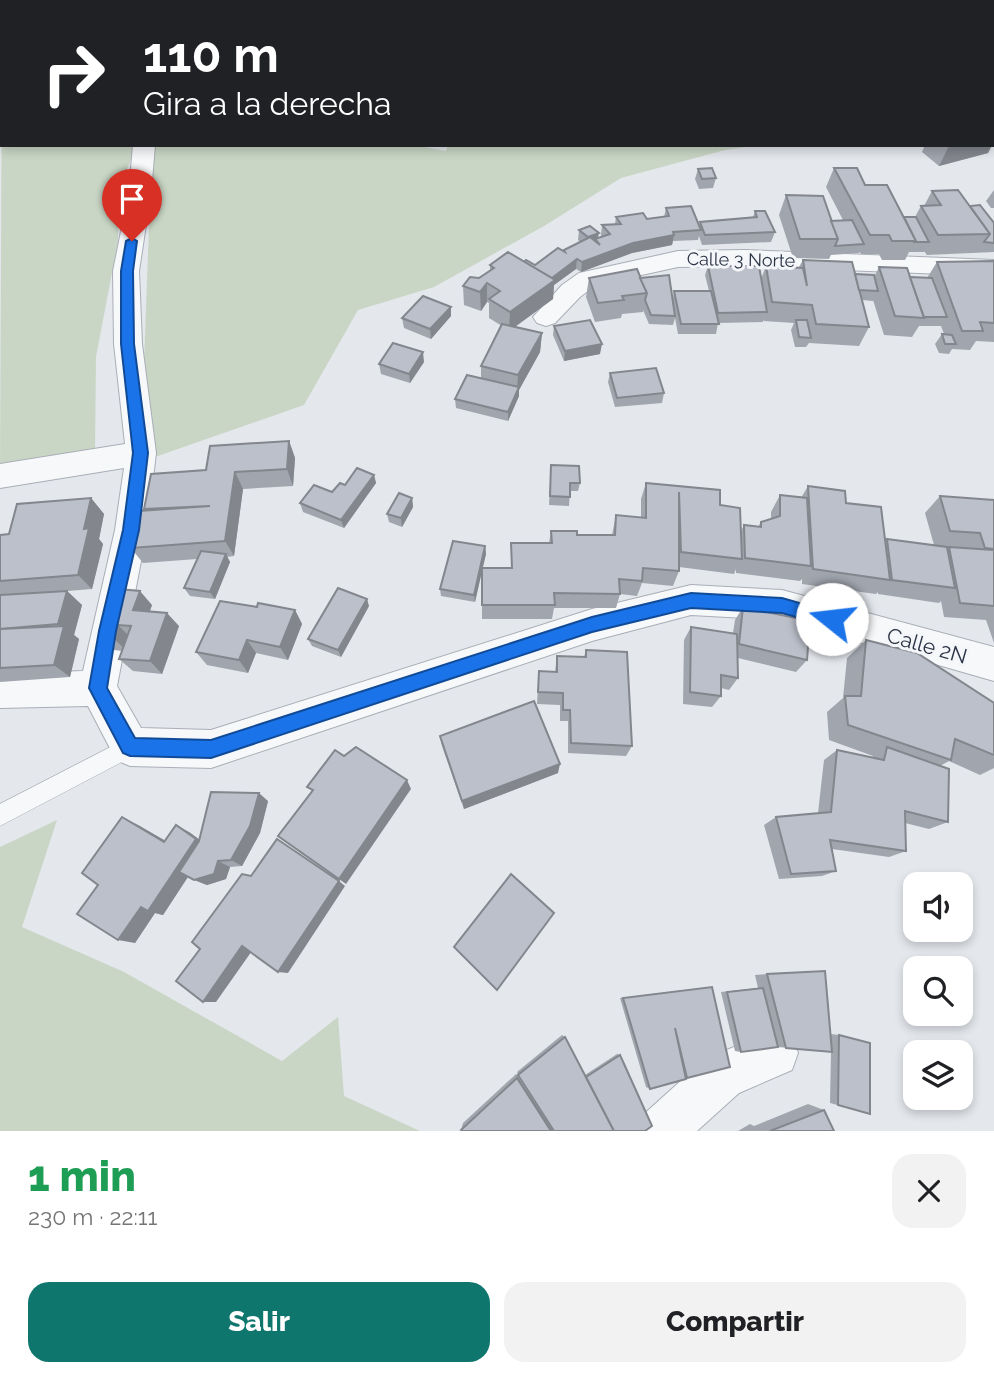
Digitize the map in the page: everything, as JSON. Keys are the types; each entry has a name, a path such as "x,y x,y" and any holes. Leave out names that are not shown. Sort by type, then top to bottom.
{"street":[{"path":"130,747 98,688 131,530 141,453 128,344 127,271 140,192 144,147"},
{"name":"Calle 3 Norte","path":"546,317 571,291 589,279 678,259 744,258 994,268"},
{"path":"0,476 141,453"},
{"name":"Calle 2N","path":"130,747 211,749 592,625 691,600 782,605 994,664"},
{"path":"0,691 98,688"},
{"path":"661,1131 722,1076 775,1053"}],"lane":[{"path":"0,815 130,747"}],"green space":[{"path":"1,147 136,147 118,190 118,241 96,357 95,454 0,473"},
{"path":"152,147 425,147 446,151 447,147 745,147 621,178 544,226 434,287 358,310 304,405 155,457 144,362"},
{"path":"57,820 22,927 124,972 282,1061 338,1017 344,1096 420,1131 0,1131 0,847"}],"building":[{"path":"712,168 716,178 702,179 698,169"},
{"path":"834,168 857,168 865,185 887,185 916,241 892,241 889,235 870,235"},
{"path":"958,190 990,234 938,235 921,206 941,205 932,191"},
{"path":"786,195 823,196 838,239 800,239"},
{"path":"980,205 994,223 994,243 984,242 990,234 970,206"},
{"path":"691,206 701,230 673,232 674,235 633,243 582,262 577,259 552,278 524,262 526,260 535,265 558,248 565,252 564,250 590,237 600,245 595,239 610,234 602,225 621,224 616,217 643,213 647,219 669,216 666,208"},
{"path":"755,211 765,211 775,232 705,235 700,222 757,217"},
{"path":"904,217 916,217 929,242 915,242"},
{"path":"852,220 864,244 835,246 838,239 831,221"},
{"path":"590,226 599,233 588,237 579,230"},
{"path":"508,252 555,280 510,312 489,299 500,291 487,283 480,292 463,286 470,277 479,278 494,268 490,265"},
{"path":"803,260 852,262 869,327 816,324 812,305 772,302 766,266 803,268 807,286"},
{"path":"994,261 994,323 980,322 983,331 962,331 937,262"},
{"path":"708,266 759,266 767,312 718,313"},
{"path":"879,267 907,268 924,318 895,316"},
{"path":"637,269 647,293 622,296 624,300 598,303 589,278"},
{"path":"855,274 874,275 878,291 859,290"},
{"path":"669,275 675,316 651,315 645,300 647,293 640,278"},
{"path":"910,277 932,278 947,317 924,317"},
{"path":"674,291 711,291 719,324 681,324"},
{"path":"423,296 451,307 430,329 402,318"},
{"path":"590,320 602,344 565,351 554,326"},
{"path":"796,320 807,320 811,338 799,337"},
{"path":"502,324 542,333 518,375 481,366"},
{"path":"942,334 952,335 956,344 945,344"},
{"path":"393,343 423,352 409,374 379,364"},
{"path":"656,368 664,393 617,398 610,373"},
{"path":"467,375 519,387 508,412 455,399"},
{"path":"289,441 287,469 235,472 225,541 131,548 139,511 210,506 144,509 151,474 206,470 210,446"},
{"path":"551,465 579,466 580,483 570,483 570,497 550,496"},
{"path":"357,468 374,475 341,520 300,503 314,485 332,492 340,483 345,485"},
{"path":"646,483 720,490 720,505 740,508 742,559 681,552 679,492 679,571 643,568 642,581 619,579 620,594 554,593 555,605 482,605 482,568 512,568 511,543 552,543 551,531 577,531 577,535 615,535 616,515 646,518"},
{"path":"808,486 845,491 846,503 881,507 890,580 813,569"},
{"path":"399,493 412,498 401,518 387,514"},
{"path":"780,495 807,498 811,566 745,558 744,525 761,527 761,522 780,516"},
{"path":"940,496 994,500 994,549 985,548 980,533 950,531"},
{"path":"91,498 84,529 89,528 78,575 0,581 0,535 9,534 17,504"},
{"path":"887,539 947,547 955,588 892,580"},
{"path":"453,541 485,546 474,595 440,589"},
{"path":"949,547 994,550 994,606 960,603"},
{"path":"201,551 226,554 210,592 184,588"},
{"path":"338,588 367,599 338,650 308,639"},
{"path":"118,589 140,591 133,610 167,613 150,661 119,659 131,626 118,625 113,638 99,637"},
{"path":"67,591 58,624 0,629 0,595"},
{"path":"220,601 257,607 258,603 295,610 280,647 247,640 239,660 196,652"},
{"path":"743,607 810,621 807,660 739,644"},
{"path":"64,626 54,665 0,668 0,629"},
{"path":"691,627 737,634 738,678 721,675 721,696 690,692"},
{"path":"866,640 917,653 994,703 994,755 955,739 951,760 848,725 845,696 861,696"},
{"path":"586,650 627,652 632,746 571,743 570,710 563,710 563,693 538,692 539,671 557,672 557,656 586,657"},
{"path":"534,701 560,764 462,801 440,736"},
{"path":"356,747 407,780 339,879 278,836 313,790 307,787 335,750 344,756"},
{"path":"887,747 949,769 948,822 905,811 906,851 830,840 836,871 791,874 776,817 831,812 837,750 884,760"},
{"path":"211,792 259,793 250,826 231,860 218,861 214,874 194,880 179,872 199,841"},
{"path":"122,817 164,842 176,825 196,839 148,911 141,907 118,940 77,914 98,885 82,873"},
{"path":"277,839 339,881 278,972 242,946 203,1002 176,981 200,949 192,942 242,874 251,876"},
{"path":"511,874 554,913 497,990 454,947"},
{"path":"825,971 832,1052 786,1048 767,974"},
{"path":"712,987 730,1067 687,1078 675,1028 686,1079 650,1089 623,998"},
{"path":"763,988 778,1047 741,1052 727,992"},
{"path":"839,1035 870,1043 870,1114 838,1105"},
{"path":"565,1037 614,1131 554,1131 518,1075"},
{"path":"620,1055 652,1126 645,1131 614,1131 586,1077"},
{"path":"517,1078 551,1131 461,1130"},
{"path":"824,1110 834,1131 770,1131"}],"route":[{"path":"132,241 127,271 128,344 141,453 131,530 98,688 130,747 211,749 592,625 691,600 782,605 832,619"}]}
